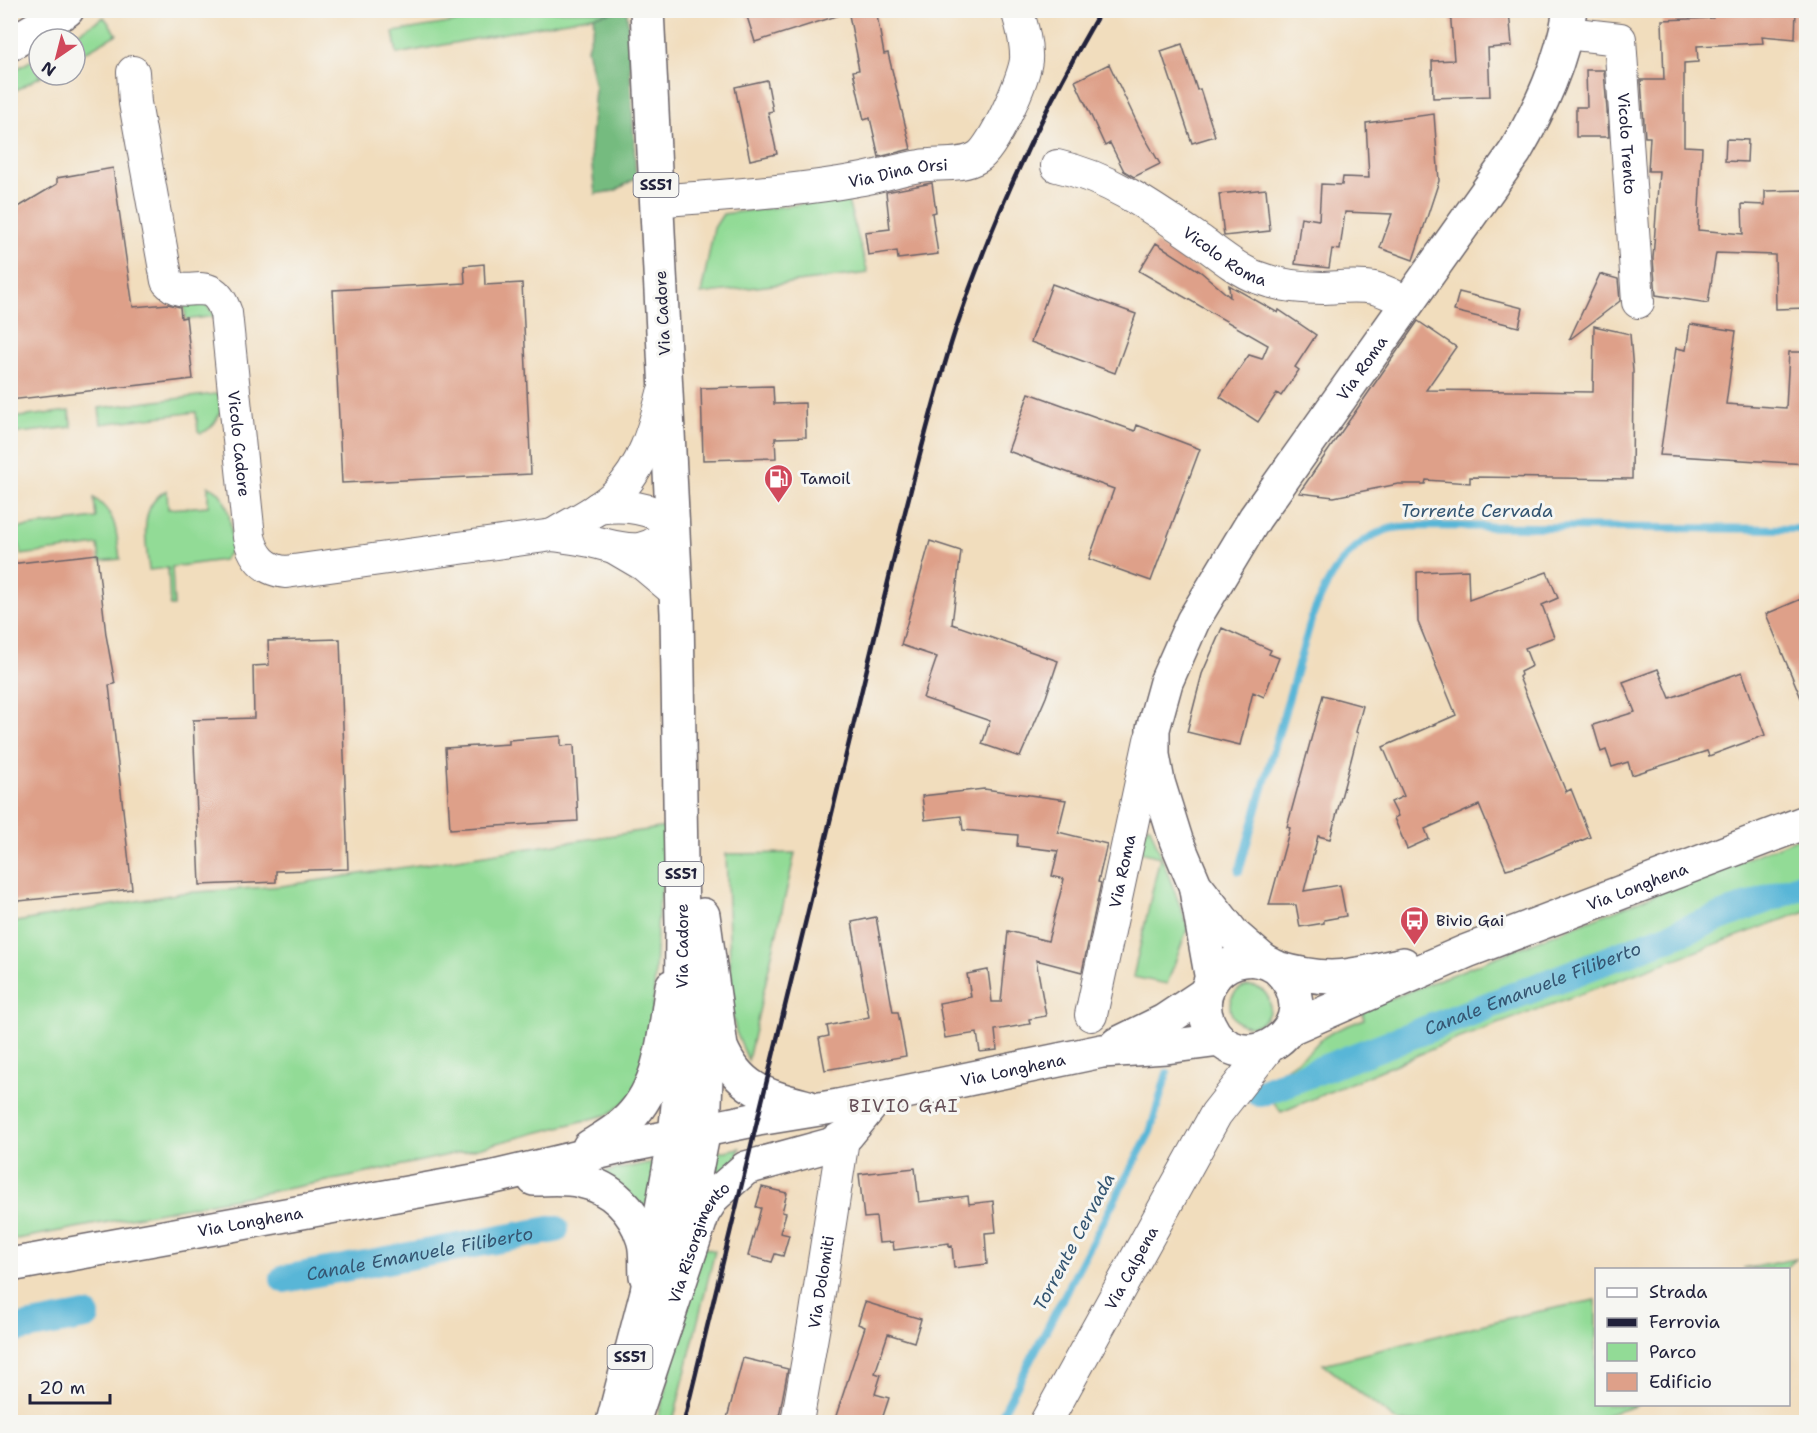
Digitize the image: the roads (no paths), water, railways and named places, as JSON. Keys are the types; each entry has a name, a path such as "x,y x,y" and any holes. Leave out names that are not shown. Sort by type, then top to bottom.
{"street":[{"path":"10,44 67,10"},
{"name":"Via Dina Orsi","path":"657,201 813,186 857,180 919,166 972,161 982,155 990,143 1024,71 1025,41 1017,10"},
{"name":"Via Cadore","path":"648,12 693,920 681,1074 690,1133"},
{"name":"Vicolo Trento","path":"1568,22 1620,39 1638,302"},
{"name":"Via Roma","path":"1091,1015 1153,729 1166,682 1193,621 1255,518 1515,152 1543,101 1560,55 1568,22"},
{"name":"Vicolo Cadore","path":"133,72 135,103 167,281 172,287 180,290 208,290 218,295 226,313 249,537 252,550 259,559 274,571 286,572 553,535 615,548 637,550 648,548 666,536 673,524 647,510 630,506 598,508"},
{"name":"Vicolo Roma","path":"1057,165 1083,171 1142,202 1254,277 1283,285 1303,287 1375,288 1407,303"},
{"name":"Vicolo Cadore","path":"553,535 615,495 639,461 657,418 666,383"},
{"name":"Vicolo Cadore","path":"615,548 644,565 677,602"},
{"name":"Via Roma","path":"1153,729 1153,754 1158,782 1176,840 1195,885 1209,986"},
{"name":"Via Longhena","path":"10,1265 490,1178 690,1133 877,1098 1102,1051 1226,1044 1243,1051 1255,1051 1467,951 1806,822"},
{"name":"Via Roma","path":"1195,885 1234,935 1270,964"},
{"name":"Via Longhena","path":"693,920 721,1047 727,1062 736,1073 764,1094 818,1109"},
{"name":"Via Longhena","path":"571,1159 622,1125 646,1095 660,1061 693,920"},
{"name":"Via Longhena","path":"1102,1051 1164,1021 1209,986 1222,969 1235,962 1249,959 1310,975 1338,977 1467,951"},
{"path":"1270,964 1286,977 1293,988 1296,1002 1295,1016 1279,1038"},
{"path":"1209,986 1204,1006 1206,1018 1212,1030 1226,1044"},
{"name":"Via Calpena","path":"1046,1422 1216,1114 1279,1038"},
{"name":"Via Calpena","path":"1216,1114 1226,1044"},
{"path":"843,1139 877,1098"},
{"name":"Via Risorgimento","path":"613,1422 690,1133"},
{"name":"Via Risorgimento","path":"631,1422 693,1185 690,1133"},
{"name":"Via Risorgimento","path":"631,1422 703,1213 714,1196 746,1168 830,1145 843,1139"},
{"name":"Via Dolomiti","path":"796,1422 815,1319 843,1139"},
{"name":"Via Longhena","path":"490,1178 579,1180 594,1184 608,1192 630,1212 644,1241 647,1293"}],"waterway":[{"name":"Torrente Cervada","path":"1239,871 1312,617 1324,589 1340,564 1361,543 1374,535 1392,528 1412,526 1806,529"},
{"name":"Canale Emanuele Filiberto","path":"1260,1093 1806,884"},
{"name":"Torrente Cervada","path":"998,1422 1150,1132 1167,1073"},
{"name":"Canale Emanuele Filiberto","path":"284,1279 555,1229"},
{"name":"Canale Emanuele Filiberto","path":"10,1330 86,1316"}],"railway":[{"path":"684,1422 905,512 942,374 970,287 1020,165 1079,48 1101,10"}],"place":[{"name":"Tamoil","path":"779,504"},
{"name":"Bivio Gai","path":"1415,946"}],"district":[{"name":"BIVIO GAI","path":"904,1106"}]}
